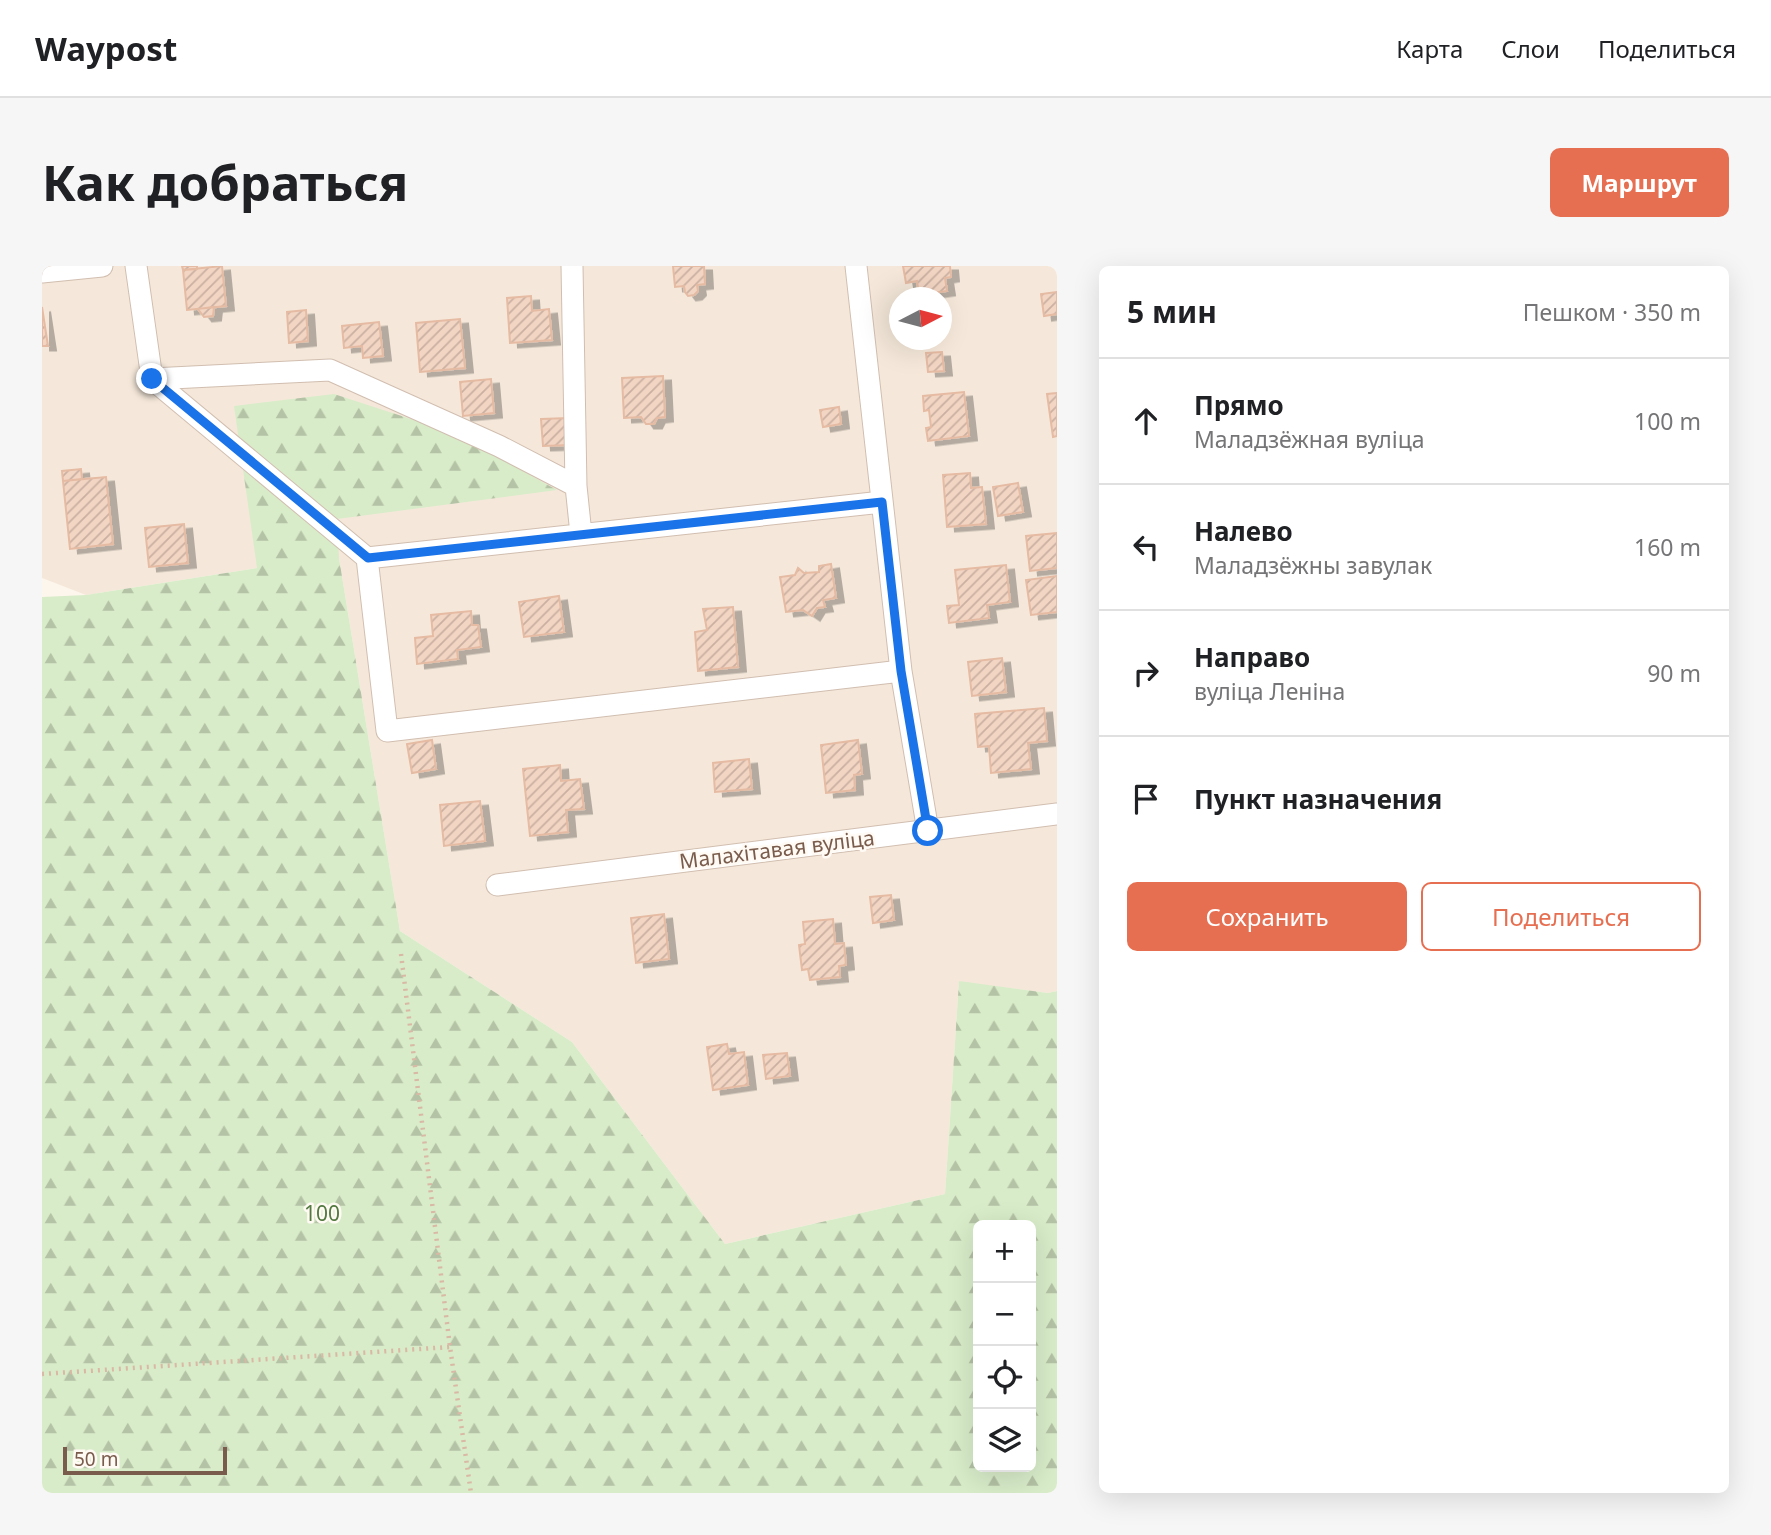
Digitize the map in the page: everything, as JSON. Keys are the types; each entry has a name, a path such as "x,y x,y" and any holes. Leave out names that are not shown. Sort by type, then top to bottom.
{"street":[{"path":"42,272 102,266"},
{"path":"136,266 152,379 368,558 387,731 901,671"},
{"path":"572,266 576,486 581,534"},
{"path":"856,266 901,671 928,831"},
{"path":"152,379 330,370 499,446 576,486"},
{"path":"368,558 882,502"},
{"name":"Малахітавая вуліца","path":"496,885 1057,814"}],"path":[{"path":"401,954 471,1493"},
{"path":"42,1374 450,1347"}],"shaded area":[{"path":"42,266 1057,266 1057,991 1048,993 959,982 945,1194 725,1244 572,1042 400,931 339,558 86,595 42,578"}],"green space":[{"name":"100","path":"334,394 454,433 557,490 337,519 339,558 400,931 572,1042 725,1244 945,1194 959,981 1048,993 1057,991 1057,1493 42,1493 42,597 86,595 257,568 234,406"}],"building":[{"path":"182,266 197,266 197,269 183,270"},
{"path":"222,266 226,306 187,310 183,270"},
{"path":"673,266 704,266 705,284 697,285 698,291 688,296 684,286 675,287"},
{"path":"903,266 950,266 951,277 945,278 946,287 918,287 917,281 906,283"},
{"path":"1057,292 1057,314 1044,316 1041,294"},
{"path":"531,296 532,311 549,309 552,340 510,343 507,298"},
{"path":"42,307 48,346 42,346"},
{"path":"214,307 213,316 204,317 198,309"},
{"path":"306,310 308,341 289,343 287,312"},
{"path":"460,319 465,368 420,372 416,323"},
{"path":"379,322 383,356 363,358 362,346 344,348 342,326"},
{"path":"942,352 944,371 928,372 926,353"},
{"path":"663,376 665,417 657,418 654,424 646,424 641,417 624,418 622,378"},
{"path":"491,379 494,413 463,416 460,382"},
{"path":"964,392 969,436 928,441 926,428 931,427 929,410 924,411 923,396"},
{"path":"1057,393 1057,436 1053,437 1047,394"},
{"path":"839,407 841,424 823,427 820,410"},
{"path":"569,418 570,445 543,446 541,419"},
{"path":"81,469 82,479 63,481 62,471"},
{"path":"970,473 971,488 982,487 986,524 947,527 943,475"},
{"path":"106,477 113,544 70,549 63,481"},
{"path":"1018,483 1023,512 998,516 993,487"},
{"path":"184,524 188,563 149,567 145,528"},
{"path":"1057,533 1057,568 1030,571 1026,536"},
{"path":"831,564 836,598 823,600 825,607 817,608 812,616 803,610 786,612 780,577 795,575 798,568 804,573 819,572 819,566"},
{"path":"1006,565 1010,602 987,605 989,618 949,623 947,606 959,605 955,570"},
{"path":"1057,576 1057,612 1031,615 1026,580"},
{"path":"559,596 564,632 524,637 519,602"},
{"path":"733,607 738,667 698,671 695,632 707,630 703,609"},
{"path":"471,611 472,625 478,625 481,647 457,650 458,659 417,664 415,638 433,636 431,615"},
{"path":"1002,658 1006,692 972,696 968,662"},
{"path":"1044,708 1047,741 1028,743 1031,769 991,773 989,746 978,747 975,714"},
{"path":"432,740 436,769 412,773 407,744"},
{"path":"858,740 862,774 854,775 855,790 826,793 821,745"},
{"path":"749,759 752,789 715,792 713,763"},
{"path":"560,765 561,781 580,779 584,809 566,810 568,832 530,836 523,769"},
{"path":"480,801 485,841 444,846 440,805"},
{"path":"891,895 894,920 873,923 870,897"},
{"path":"664,914 669,959 636,963 631,918"},
{"path":"833,919 835,944 844,943 846,965 839,966 840,977 810,980 808,969 802,970 799,945 805,944 803,922"},
{"path":"727,1044 729,1054 744,1052 748,1085 713,1090 707,1047"},
{"path":"787,1053 790,1076 766,1079 763,1055"}],"route":[{"path":"152,379 368,558 882,502 901,671 928,831"}]}
